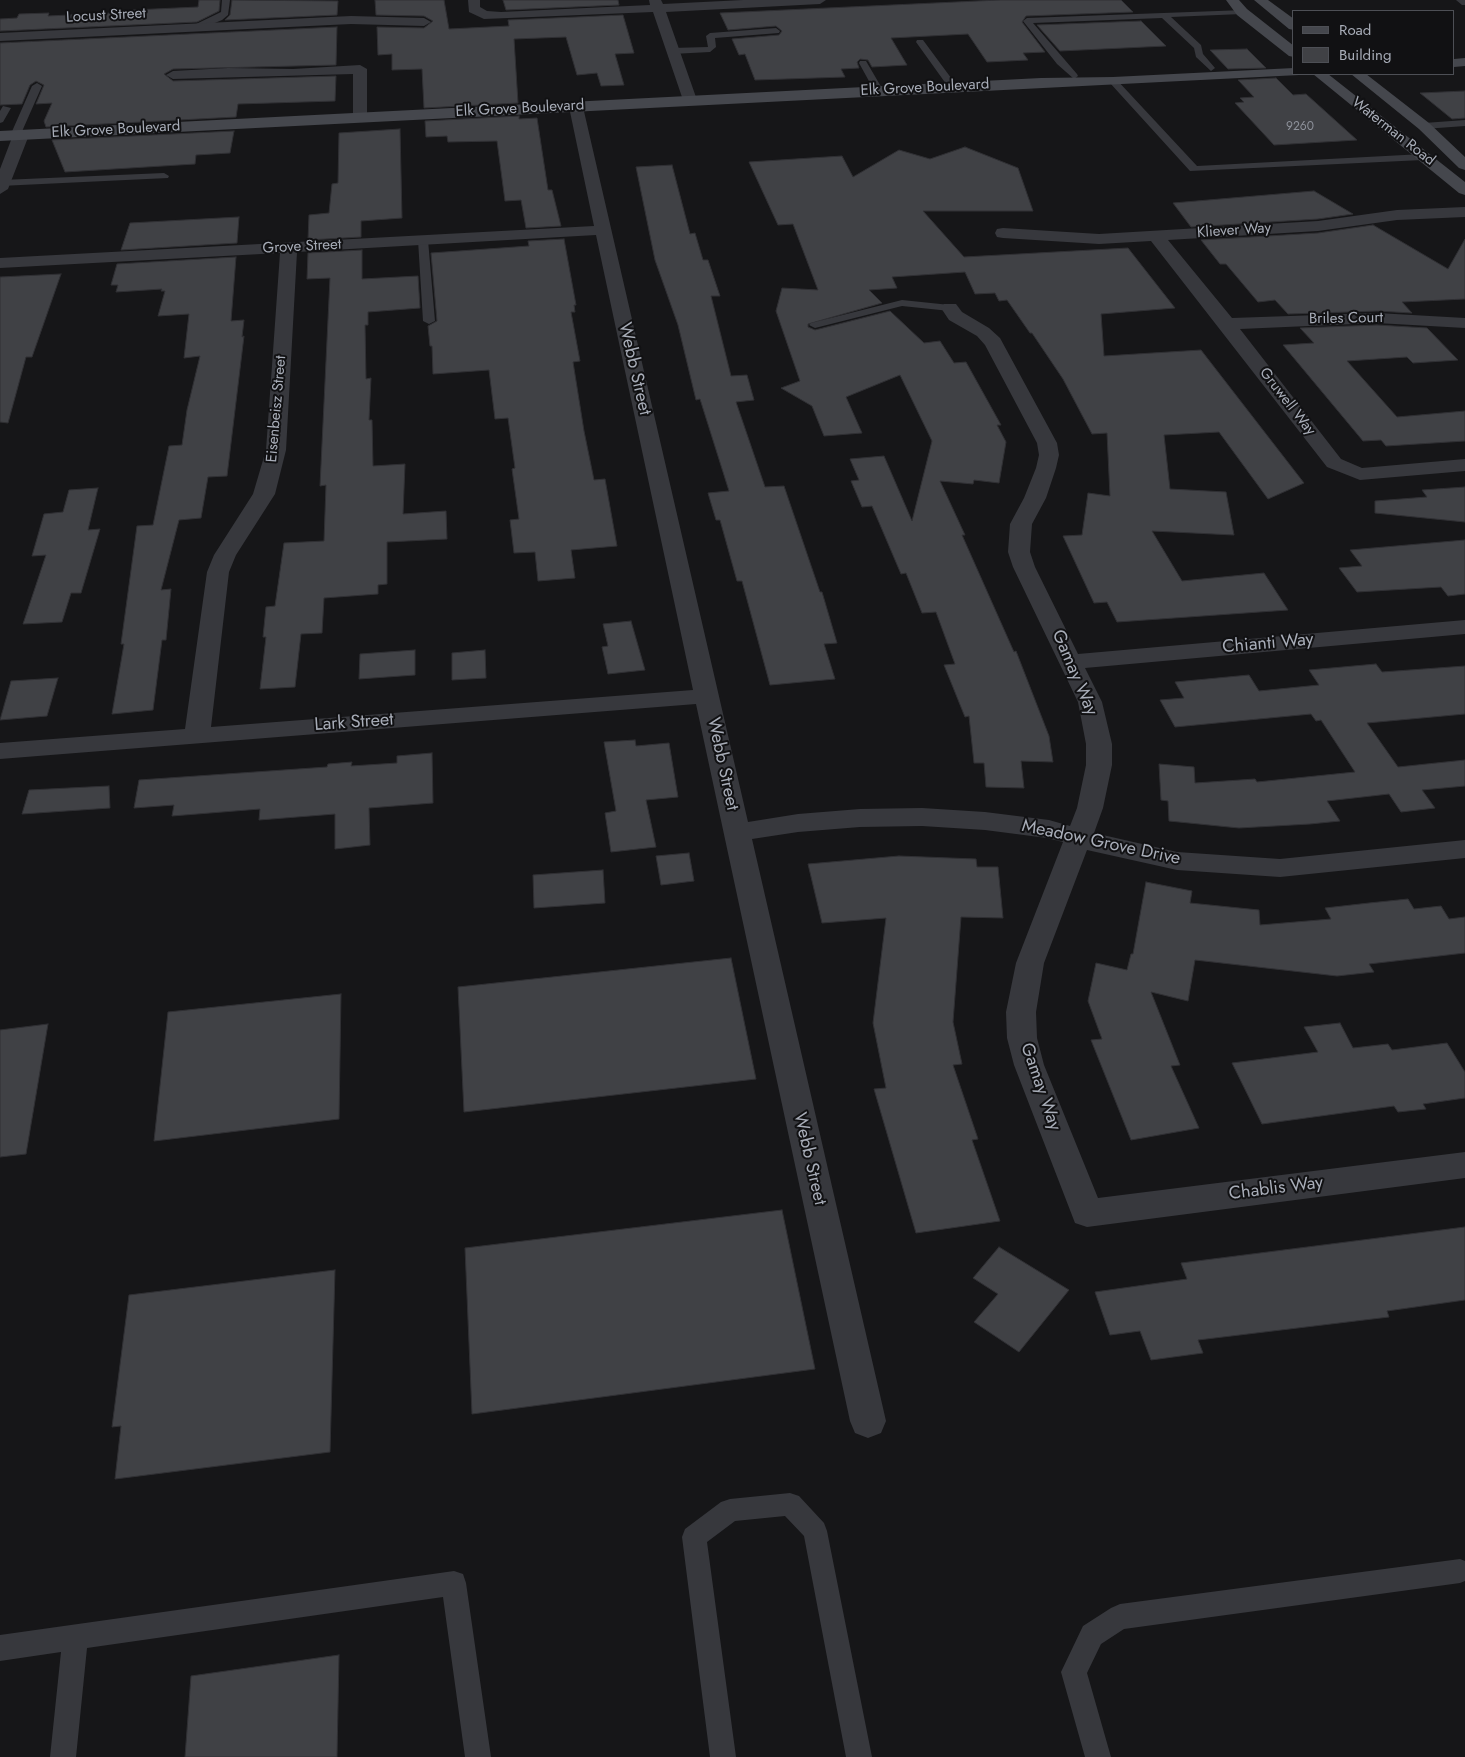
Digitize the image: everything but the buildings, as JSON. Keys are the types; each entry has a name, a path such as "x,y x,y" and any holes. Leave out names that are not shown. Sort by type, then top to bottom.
{"main road":[{"path":"1232,0 1280,24 1292,27"},
{"path":"1260,0 1292,25"},
{"path":"1245,6 1292,51"},
{"name":"Elk Grove Boulevard","path":"1041,82 1074,76 1292,63"},
{"name":"Elk Grove Boulevard","path":"12,136 952,86 1113,81 1292,72"},
{"name":"Waterman Road","path":"1321,75 1465,190"},
{"name":"Waterman Road","path":"1359,75 1424,126 1465,164"}],"street":[{"path":"474,0 474,9 484,15 500,16 656,4 820,0"},
{"path":"656,4 690,100"},
{"name":"Locust Street","path":"0,37 351,20 424,22"},
{"path":"173,75 228,72 293,73 360,69 360,118"},
{"name":"Webb Street","path":"576,107 868,1421"},
{"path":"1,186 12,136"},
{"name":"Kliever Way","path":"1003,233 1099,239 1318,226 1397,215 1465,212"},
{"name":"Grove Street","path":"0,263 604,230"},
{"name":"Gruwell Way","path":"1156,236 1227,324 1334,463 1360,474 1465,465"},
{"name":"Eisenbeisz Street","path":"197,735 218,572 225,555 264,494 276,450 289,247"},
{"name":"Gamay Way","path":"950,308 955,316 983,332 993,342 1047,444 1049,455 1046,468 1035,498 1021,524 1019,552 1024,567 1090,702 1099,744 1096,787 1090,808 1030,963 1021,1012 1022,1038 1028,1065 1088,1213"},
{"name":"Briles Court","path":"1227,324 1377,318 1465,324"},
{"name":"Chianti Way","path":"1071,662 1465,627"},
{"name":"Lark Street","path":"0,752 707,696"},
{"name":"Meadow Grove Drive","path":"737,832 798,823 860,818 922,817 985,821 1048,829 1176,861 1280,868 1465,849"},
{"name":"Chablis Way","path":"1088,1213 1465,1165"}],"lane":[{"path":"195,28 225,13 226,0"},
{"path":"1460,0 1465,3"},
{"path":"1074,76 1027,21 1165,16 1245,6"},
{"path":"1165,16 1198,47 1199,55 1211,68"},
{"path":"672,51 710,49 712,47 710,36 776,31"},
{"path":"920,42 952,86"},
{"path":"863,63 878,90"},
{"path":"1113,81 1194,169 1423,157"},
{"path":"12,136 37,86"},
{"path":"0,120 6,108"},
{"path":"1424,126 1465,123"},
{"path":"1,186 164,176"},
{"path":"422,240 429,321"},
{"path":"814,325 902,303 950,308"},
{"path":"723,1757 694,1537 730,1510 790,1504 816,1531 859,1757"},
{"path":"1098,1757 1074,1672 1092,1635 1120,1617 1460,1571"},
{"path":"0,1648 454,1582 478,1757"},
{"path":"63,1757 75,1638"}]}
